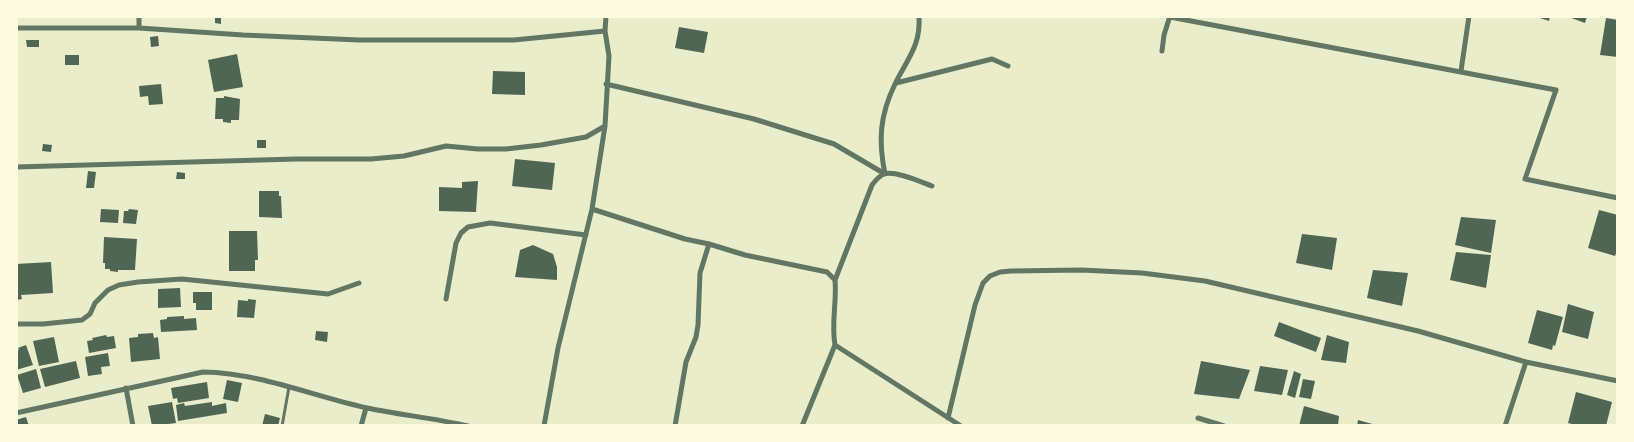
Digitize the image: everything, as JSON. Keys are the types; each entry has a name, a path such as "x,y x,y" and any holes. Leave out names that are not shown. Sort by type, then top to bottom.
{"street":[{"path":"138,28 139,16"},
{"path":"544,426 558,348 592,209 605,126 608,56 604,32 606,16"},
{"path":"884,174 880,131 890,97 916,46 920,28 919,16"},
{"path":"1461,71 1470,16"},
{"path":"1162,51 1164,35 1170,17 1556,90 1525,178 1618,198"},
{"path":"16,28 138,28 359,40 514,40 604,32"},
{"path":"896,83 992,59 1008,66"},
{"path":"606,84 754,119 834,144 884,174"},
{"path":"16,167 371,159 404,156 446,146 506,149 541,145 586,137 605,126"},
{"path":"802,426 835,345 832,330 836,280 872,185 878,177 894,173 932,186"},
{"path":"592,209 685,240 827,272 836,280"},
{"path":"446,300 456,243 461,233 468,227 490,223 586,235"},
{"path":"675,426 686,362 696,337 700,273 709,244"},
{"path":"948,418 975,305 983,283 990,276 1000,272 1081,270 1142,273 1205,281 1418,331 1526,362 1618,381"},
{"path":"16,324 43,324 82,320 90,314 95,303 108,290 119,284 182,279 328,294 360,283"},
{"path":"835,345 961,426"},
{"path":"1505,426 1526,362"},
{"path":"16,413 204,372 228,373 366,408 468,426"},
{"path":"126,388 133,426"},
{"path":"361,426 366,408"},
{"path":"1198,418 1224,426"}],"lane":[{"path":"282,426 289,387"}],"building":[{"path":"215,16 221,16 221,24 215,23"},
{"path":"1534,16 1550,16 1549,21"},
{"path":"1566,16 1587,16 1585,23"},
{"path":"1606,18 1618,20 1618,57 1600,55"},
{"path":"679,27 708,32 704,53 675,48"},
{"path":"158,36 159,46 151,47 150,37"},
{"path":"26,40 39,40 39,47 27,47"},
{"path":"237,54 243,87 214,92 208,60"},
{"path":"65,55 79,55 79,65 65,65"},
{"path":"493,71 525,72 525,95 492,94"},
{"path":"161,84 163,104 149,105 148,96 140,97 139,86"},
{"path":"224,96 240,99 239,120 231,120 231,123 223,122 223,119 215,119 216,98 224,98"},
{"path":"257,140 266,140 266,148 257,148"},
{"path":"43,144 52,145 51,152 42,151"},
{"path":"515,159 555,163 552,190 512,186"},
{"path":"88,171 96,172 94,188 86,188"},
{"path":"177,172 185,173 185,179 176,179"},
{"path":"478,181 476,212 439,211 439,187 462,188 462,182"},
{"path":"259,191 279,191 282,218 259,217"},
{"path":"101,209 119,210 118,223 100,222"},
{"path":"129,209 138,210 136,224 123,223 124,211"},
{"path":"1599,210 1618,215 1618,248 1615,256 1588,248"},
{"path":"1461,217 1496,220 1491,253 1455,245"},
{"path":"229,231 257,231 258,260 255,260 255,271 229,271"},
{"path":"1302,234 1337,238 1332,270 1296,263"},
{"path":"104,237 137,239 135,270 118,270 118,272 105,269 105,263 103,263"},
{"path":"533,245 553,254 557,267 557,280 515,277 520,250"},
{"path":"1456,252 1491,255 1486,288 1450,280"},
{"path":"51,262 53,293 21,295 22,299 16,300 16,264"},
{"path":"1373,270 1408,273 1402,306 1367,298"},
{"path":"180,288 181,307 158,308 158,289"},
{"path":"193,292 212,292 212,310 196,310 196,303 193,303"},
{"path":"248,299 256,300 254,318 237,317 238,300 248,301"},
{"path":"1568,304 1594,312 1588,339 1562,332"},
{"path":"1537,310 1563,317 1555,346 1553,345 1552,350 1528,343"},
{"path":"184,316 184,319 196,318 197,330 161,332 160,320 167,319 167,317"},
{"path":"1279,322 1321,338 1316,352 1274,336"},
{"path":"316,331 328,332 327,342 315,340"},
{"path":"153,333 154,338 158,337 160,359 131,362 129,338 138,337 138,334"},
{"path":"106,335 107,337 114,336 116,348 89,353 87,341"},
{"path":"1327,335 1349,342 1346,363 1321,360"},
{"path":"54,337 59,362 39,366 33,341"},
{"path":"26,345 33,365 16,370 16,351 19,350 18,348"},
{"path":"108,353 110,366 101,367 102,374 88,376 85,357"},
{"path":"76,361 80,378 45,387 40,369"},
{"path":"1201,361 1250,370 1239,399 1194,394"},
{"path":"1260,366 1288,370 1282,395 1254,391"},
{"path":"36,369 41,388 23,393 17,375"},
{"path":"1294,371 1301,374 1295,398 1287,395"},
{"path":"1303,379 1315,381 1311,399 1299,397"},
{"path":"227,380 242,383 238,402 223,399"},
{"path":"207,382 209,398 178,403 177,398 173,399 171,388"},
{"path":"1576,392 1612,402 1606,426 1579,426 1568,423"},
{"path":"172,402 176,423 152,426 148,406"},
{"path":"212,402 212,406 226,403 227,413 178,421 176,405 184,403 185,406"},
{"path":"1304,406 1339,416 1338,426 1299,426"},
{"path":"265,414 280,418 278,426 262,426"},
{"path":"26,417 29,426 16,426 16,420"},
{"path":"1358,420 1376,425 1376,426 1357,426"}]}
